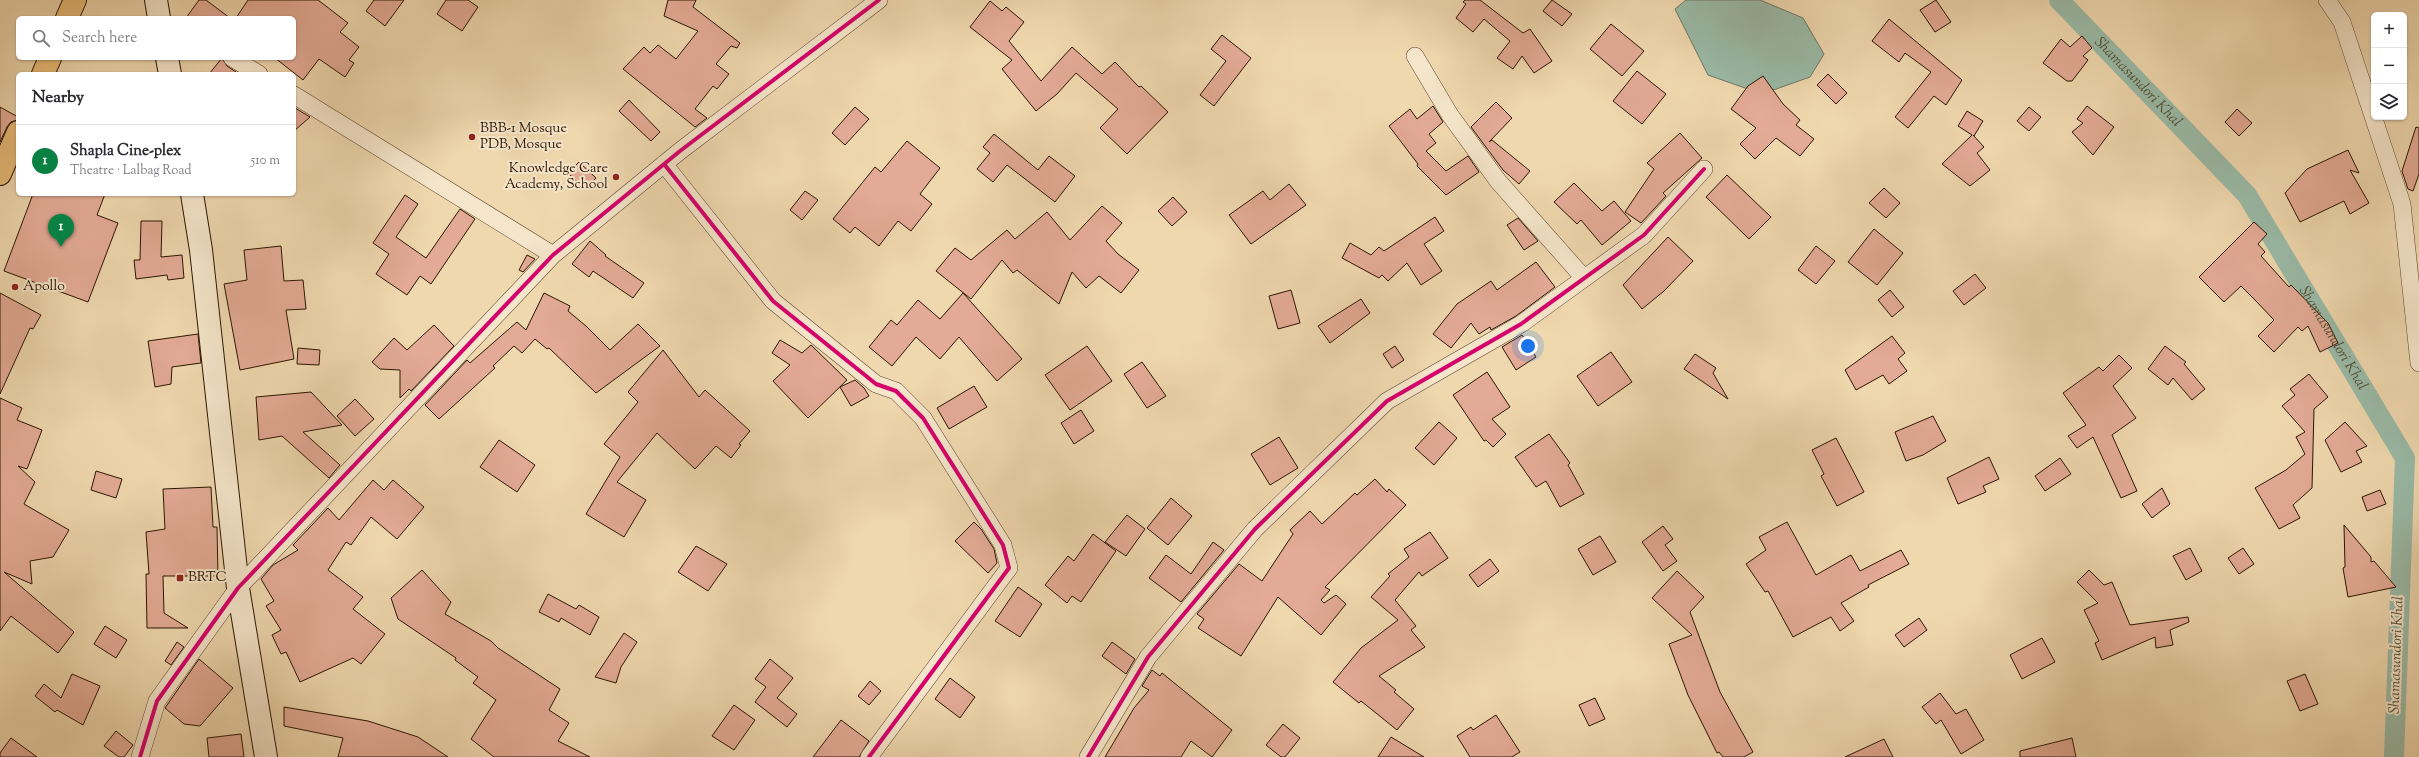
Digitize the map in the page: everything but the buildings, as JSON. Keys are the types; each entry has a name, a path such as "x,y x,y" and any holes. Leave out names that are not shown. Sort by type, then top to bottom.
{"highway":[{"path":"68,16 75,0"},
{"path":"44,72 49,60"},
{"path":"0,174 16,137"}],"main road":[{"path":"167,60 170,72"},
{"path":"192,196 201,250 238,588 266,757"}],"street":[{"path":"140,757 157,701 238,588 553,255 664,164 878,0"},
{"path":"2327,0 2342,22 2402,204 2419,364"},
{"path":"1415,56 1450,116 1498,181 1584,278"},
{"path":"235,60 255,72"},
{"path":"296,96 553,255"},
{"path":"664,164 773,301 876,384 896,391 923,418 1003,545 1009,568 869,757"},
{"path":"1088,757 1148,657 1255,529 1387,401 1521,324 1644,235 1704,169"}],"shaded area":[{"path":"1686,0 1760,0 1803,18 1824,54 1810,77 1762,94 1708,75 1675,9"}],"waterway":[{"name":"Shamasundori Khal","path":"2059,0 2247,195 2405,458 2394,757"}],"cycle path":[{"path":"140,757 157,701 238,588 553,255 680,151 879,0"},
{"path":"664,164 773,301 876,384 896,391 923,418 1003,545 1009,568 869,757"},
{"path":"1088,757 1148,657 1255,529 1387,401 1521,324 1644,235 1704,169"}],"place":[{"name":"BBB-1 Mosque PDB, Mosque","path":"472,137"},
{"name":"Knowledge Care Academy, School","path":"616,177"},
{"name":"Shapla Cine-plex","path":"61,247"},
{"name":"Apollo","path":"15,287"},
{"name":"BRTC","path":"180,578"}]}
